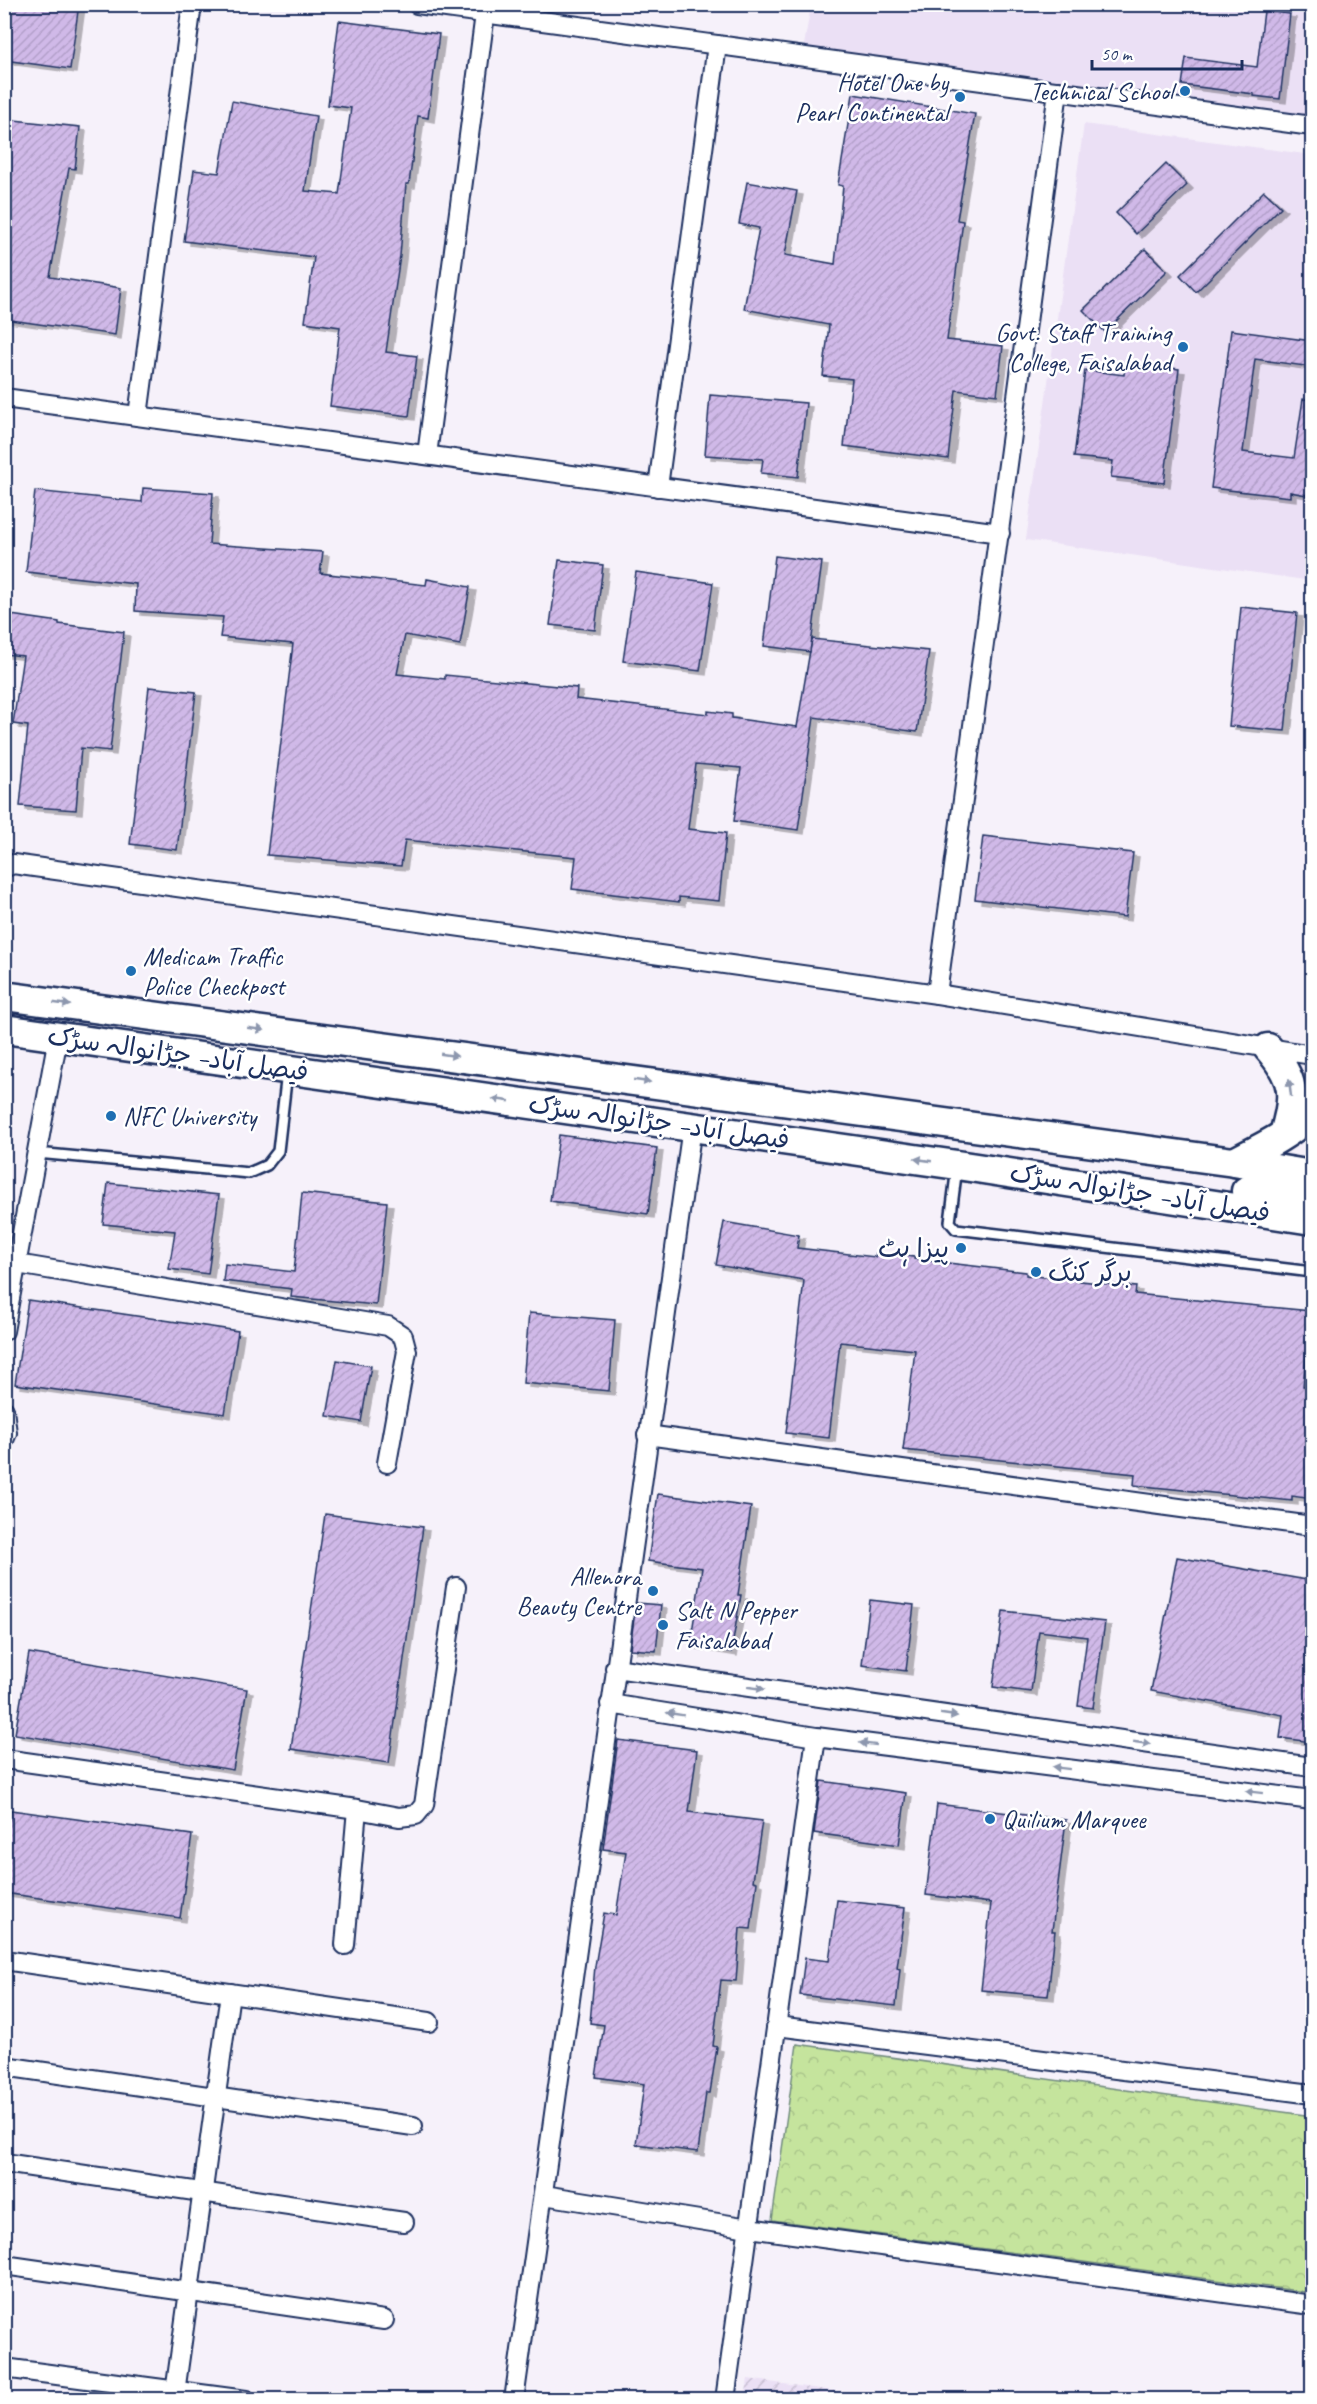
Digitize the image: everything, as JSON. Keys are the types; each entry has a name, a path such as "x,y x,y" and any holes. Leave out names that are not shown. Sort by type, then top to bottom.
{"main road":[{"name":"فیصل آباد– جڑانوالہ سڑک","path":"4,996 1234,1162 1312,1175"},
{"name":"فیصل آباد– جڑانوالہ سڑک","path":"5,1030 1041,1177 1312,1220"},
{"path":"1268,1048 1289,1077 1292,1093 1290,1117 1284,1134"},
{"path":"1234,1162 1284,1134 1312,1112"},
{"path":"1041,1177 1130,1177 1263,1193 1312,1196"}],"street":[{"path":"138,416 192,4"},
{"path":"417,4 1312,126"},
{"path":"427,455 485,14"},
{"path":"658,487 717,45"},
{"path":"937,994 1058,91"},
{"path":"4,398 1000,533"},
{"path":"7,865 937,994 1312,1055"},
{"path":"4,1330 58,1037"},
{"path":"514,2400 647,1435 692,1127"},
{"path":"16,1264 388,1326 403,1335 407,1351 387,1463"},
{"path":"4,1410 7,1433 4,1440"},
{"path":"647,1435 1312,1526"},
{"path":"4,1759 357,1809 399,1818 416,1815 424,1805 456,1587"},
{"path":"615,1668 1312,1767"},
{"path":"610,1704 816,1737 1312,1800"},
{"path":"725,2400 816,1737"},
{"path":"345,1945 357,1809"},
{"path":"4,1960 429,2022"},
{"path":"175,2394 230,1993"},
{"path":"777,2026 1312,2094"},
{"path":"4,2066 413,2126"},
{"path":"4,2163 404,2222"},
{"path":"544,2195 749,2228 1312,2305"},
{"path":"4,2265 384,2320"},
{"path":"4,2368 175,2394 246,2400"}],"lane":[{"path":"37,1153 249,1173 267,1165 278,1151 287,1070"},
{"path":"957,1165 950,1222 956,1229 1312,1272"}],"shaded area":[{"name":"Technical School","path":"811,5 1312,5 1312,126 802,57"},
{"name":"Govt. Staff Training College, Faisalabad","path":"1084,124 1312,155 1312,581 1026,540"},
{"path":"748,2379 891,2399 745,2399"}],"green space":[{"path":"797,2044 1312,2116 1312,2293 772,2220"}],"building":[{"path":"4,4 79,4 70,69 4,60"},
{"path":"1264,11 1290,14 1280,99 1182,85 1186,58 1257,67"},
{"path":"339,21 439,34 428,118 418,116 409,184 406,184 400,256 386,352 417,356 409,416 330,406 340,327 305,322 314,257 184,241 194,170 219,173 232,101 316,116 305,191 339,194 351,108 328,105"},
{"path":"853,94 975,114 957,220 963,221 947,340 1003,346 997,395 956,390 948,459 844,446 852,379 823,376 829,325 744,309 759,228 739,224 747,182 797,191 785,255 835,264 843,186 838,185"},
{"path":"4,119 80,127 75,169 69,168 50,277 121,288 115,335 4,319"},
{"path":"1166,164 1187,185 1136,234 1116,213"},
{"path":"1264,191 1281,207 1196,292 1180,275"},
{"path":"1145,249 1167,271 1105,332 1083,310"},
{"path":"1231,330 1312,341 1312,367 1255,359 1243,452 1294,458 1303,399 1312,400 1312,496 1290,492 1290,497 1211,488"},
{"path":"1125,363 1179,369 1164,483 1111,477 1113,461 1074,457 1085,370 1124,375"},
{"path":"710,395 806,403 798,477 761,473 763,459 705,455"},
{"path":"143,488 213,493 209,544 323,552 320,573 426,585 427,579 470,587 460,645 405,635 397,674 445,679 445,675 577,688 576,699 708,714 708,711 732,714 732,718 797,727 812,639 929,651 917,732 814,717 798,830 734,821 741,768 696,764 688,829 726,833 719,901 679,897 679,902 572,889 576,857 405,840 401,866 267,855 293,644 220,637 223,617 135,611 136,584 26,572 35,491 142,502"},
{"path":"775,556 822,562 810,652 764,646"},
{"path":"559,560 603,565 595,630 550,625"},
{"path":"636,572 713,583 700,671 623,661"},
{"path":"1241,607 1297,613 1285,731 1229,726"},
{"path":"4,614 124,632 110,751 81,748 76,810 20,806 28,726 13,724 23,656 4,654"},
{"path":"149,687 196,692 177,850 130,844"},
{"path":"983,836 1133,853 1125,917 975,899"},
{"path":"559,1135 657,1148 648,1214 550,1201"},
{"path":"108,1183 219,1195 208,1274 169,1269 175,1231 103,1224"},
{"path":"302,1193 387,1202 376,1305 291,1297 292,1289 223,1281 225,1264 294,1272"},
{"path":"724,1222 799,1235 797,1248 875,1257 876,1253 914,1257 914,1259 1026,1272 1026,1275 1136,1287 1135,1294 1311,1311 1303,1386 1312,1386 1312,1499 1292,1496 1292,1501 1134,1485 1135,1474 903,1450 915,1350 840,1342 829,1438 786,1433 804,1280 716,1265"},
{"path":"28,1300 238,1331 225,1414 15,1384"},
{"path":"529,1313 615,1320 609,1391 523,1383"},
{"path":"337,1360 371,1366 361,1422 327,1416"},
{"path":"658,1494 751,1507 738,1595 741,1595 731,1652 690,1645 702,1568 648,1561"},
{"path":"325,1514 423,1527 389,1763 291,1749"},
{"path":"1177,1557 1312,1581 1312,1742 1280,1738 1283,1715 1151,1691"},
{"path":"870,1600 914,1605 906,1671 862,1665"},
{"path":"636,1603 661,1605 656,1651 630,1649"},
{"path":"1003,1611 1105,1622 1093,1708 1078,1706 1087,1637 1039,1631 1031,1692 993,1687"},
{"path":"29,1653 247,1689 233,1770 15,1734"},
{"path":"618,1740 697,1750 689,1812 762,1821 753,1881 757,1882 751,1929 740,1928 736,1981 721,1980 713,2046 717,2047 710,2093 706,2093 698,2152 636,2144 644,2084 596,2077 604,2025 590,2023 595,1966 604,1913 616,1915 626,1852 603,1849"},
{"path":"821,1781 906,1793 899,1845 814,1833"},
{"path":"937,1804 1066,1820 1052,1931 1055,1931 1048,1996 981,1990 991,1903 926,1895"},
{"path":"11,1810 192,1835 180,1918 4,1893 4,1858"},
{"path":"837,1900 905,1908 897,1968 900,1969 896,2006 800,1995 805,1958 829,1961"}],"place":[{"name":"Technical School","path":"1185,91"},
{"name":"Hotel One by Pearl Continental","path":"960,97"},
{"name":"Govt. Staff Training College, Faisalabad","path":"1183,347"},
{"name":"Medicam Traffic Police Checkpost","path":"131,971"},
{"name":"NFC University","path":"111,1116"},
{"name":"پیزا ہٹ","path":"961,1248"},
{"name":"برگر کنگ","path":"1036,1272"},
{"name":"Allenora Beauty Centre","path":"653,1591"},
{"name":"Salt N Pepper Faisalabad","path":"663,1625"},
{"name":"Quilium Marquee","path":"990,1819"}]}
